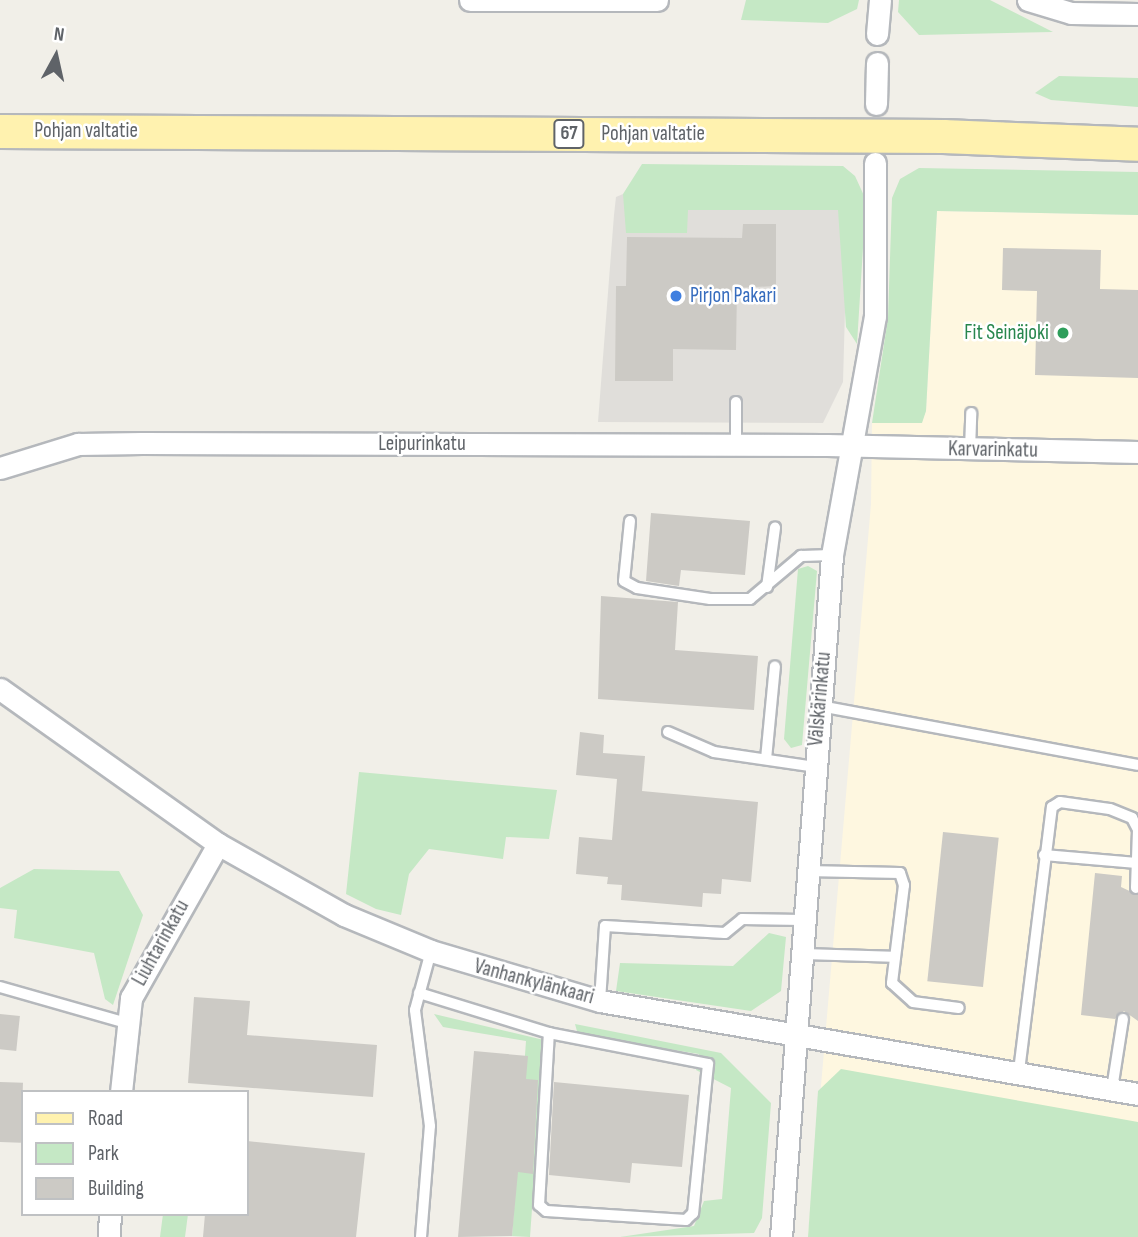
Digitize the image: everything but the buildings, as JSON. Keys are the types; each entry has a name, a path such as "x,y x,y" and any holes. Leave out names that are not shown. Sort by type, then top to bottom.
{"main road":[{"name":"Pohjan valtatie","path":"0,131 929,136 1138,144"}],"street":[{"path":"470,0 657,0"},
{"path":"877,34 880,0"},
{"path":"1028,0 1071,13 1138,14"},
{"path":"876,104 877,63"},
{"name":"Välskärinkatu","path":"781,1237 797,1036 802,920 832,555 849,446 875,316 875,163"},
{"name":"Leipurinkatu","path":"0,468 78,444 849,446"},
{"name":"Karvarinkatu","path":"849,446 1138,452"},
{"name":"Vanhankylänkaari","path":"0,689 218,844 344,915 431,951 600,1000 797,1036 854,1041 1138,1094"},
{"name":"Liuhtarinkatu","path":"121,1090 126,1023 141,973 218,844"},
{"path":"109,1237 110,1216"}],"lane":[{"path":"736,402 736,444"},
{"path":"970,450 971,413"},
{"path":"630,521 624,581 637,588 710,600 750,599 767,588 802,556 832,555"},
{"path":"767,588 775,528"},
{"path":"766,760 775,666"},
{"path":"820,706 1138,765"},
{"path":"668,732 714,752 815,767"},
{"path":"1019,1072 1048,813 1060,802 1110,808 1132,818 1138,830 1136,888"},
{"path":"1044,855 1137,863"},
{"path":"807,871 900,873 905,885 892,983 904,998 959,1008"},
{"path":"600,1000 605,926 725,933 743,919 802,920"},
{"path":"421,1237 430,1126 418,1045 419,993 431,951"},
{"path":"801,954 895,957"},
{"path":"0,987 126,1023"},
{"path":"419,993 549,1033 708,1064 693,1213 686,1220 546,1211 539,1205 549,1033"},
{"path":"1112,1089 1123,1019"}],"shaded area":[{"path":"623,194 848,202 843,382 823,423 598,422 614,215 616,197"},
{"path":"937,211 1138,215 1138,1237 808,1237 871,504 872,423 921,423 926,411"}],"green space":[{"path":"746,0 859,0 857,9 828,23 741,20"},
{"path":"899,0 990,0 1053,32 919,35 898,12"},
{"path":"1059,76 1138,78 1138,107 1051,100 1035,93"},
{"path":"642,164 843,166 855,176 866,200 857,344 846,327 838,210 688,210 687,233 626,233 623,194"},
{"path":"919,168 1138,172 1138,215 937,211 926,411 922,423 872,423 888,318 892,198 900,179"},
{"path":"808,566 817,571 802,745 791,748 784,739 798,569"},
{"path":"359,772 557,790 549,839 506,837 503,859 429,849 409,874 401,915 376,909 346,894"},
{"path":"34,869 119,871 143,915 113,1005 105,999 94,953 14,938 17,910 0,908 0,888"},
{"path":"769,933 786,937 781,991 751,1011 616,991 620,963 733,966"},
{"path":"434,1014 544,1040 530,1237 512,1236 526,1041 443,1027"},
{"path":"575,1024 721,1053 771,1103 762,1218 754,1233 620,1237 694,1226 704,1201 722,1199 731,1088 696,1070 699,1054 578,1035"},
{"path":"841,1069 1138,1122 1138,1237 808,1237 818,1091"},
{"path":"163,1216 188,1216 185,1237 160,1237"}],"place":[{"name":"Pirjon Pakari","path":"676,296"},
{"name":"Fit Seinäjoki","path":"1063,333"}]}
